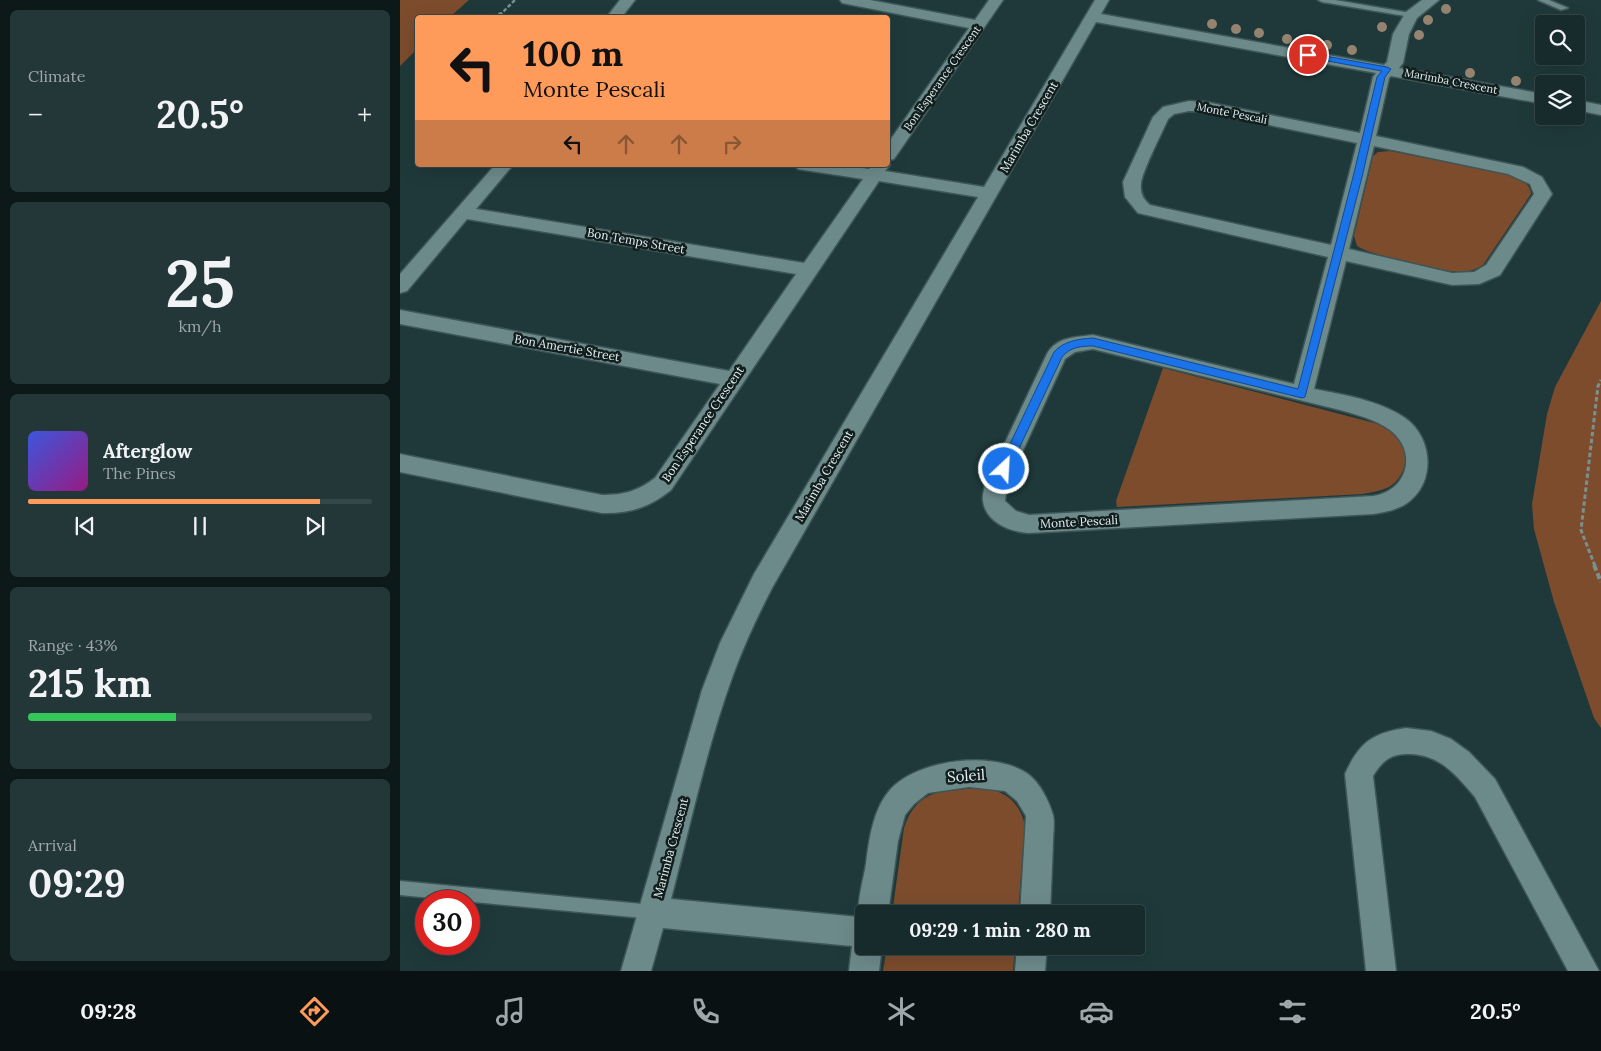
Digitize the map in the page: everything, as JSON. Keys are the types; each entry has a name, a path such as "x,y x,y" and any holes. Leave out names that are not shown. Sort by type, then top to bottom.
{"street":[{"path":"616,15 628,0"},
{"path":"847,0 979,25"},
{"name":"Bon Esperance Crescent","path":"890,153 996,0"},
{"path":"1302,394 1381,77 1395,63 1401,34 1410,15 1432,0"},
{"name":"Marimba Crescent","path":"636,971 709,708 721,668 734,637 763,581 1097,8 1387,69 1535,97"},
{"name":"Monte Pescali","path":"1176,107 1206,107 1520,172 1535,180 1543,194 1493,270 1477,278 1452,279 1338,254 1144,208 1137,203 1131,192 1132,182 1161,117 1176,107"},
{"path":"1585,107 1601,110"},
{"path":"400,286 502,167"},
{"path":"834,167 878,170 989,194"},
{"name":"Bon Esperance Crescent","path":"400,463 602,504 619,505 635,502 652,493 663,484 733,379 878,170"},
{"name":"Bon Temps Street","path":"464,212 809,270"},
{"name":"Bon Amertie Street","path":"400,318 733,379"},
{"name":"Monte Pescali","path":"1093,342 1302,394 1379,413 1401,425 1413,441 1417,458 1414,476 1406,492 1392,501 1373,505 1029,524 1010,520 1002,515 994,501 996,485 1057,354 1070,345 1093,342"},
{"path":"1381,971 1358,774 1370,756 1381,746 1401,742 1424,741 1446,749 1468,767 1485,788 1584,971"},
{"name":"Soleil","path":"874,905 888,822 894,806 913,787 934,778 984,773 999,775 1013,780 1025,789 1034,802 1040,817 1035,905"},
{"path":"653,912 855,931"},
{"path":"864,971 867,955"},
{"path":"1030,971 1031,955"}],"lane":[{"path":"1322,0 1410,15"},
{"path":"1542,0 1564,8"},
{"path":"400,888 653,912"}],"path":[{"path":"496,15 502,13 516,0"},
{"path":"1601,380 1598,386 1581,530 1601,582"}],"shaded area":[{"path":"400,0 469,0 452,15 415,15 415,51 400,66"},
{"path":"1390,151 1508,174 1526,183 1531,194 1483,265 1473,270 1461,272 1440,269 1376,254 1357,246 1354,236 1373,156 1378,152"},
{"path":"1601,301 1601,728 1594,718 1554,602 1534,529 1532,504 1547,414 1555,387"},
{"path":"1163,368 1382,425 1400,439 1405,452 1405,465 1395,483 1389,487 1363,494 1117,507 1116,501"},
{"path":"983,788 998,792 1010,799 1019,810 1025,825 1019,905 893,905 904,828 910,814 917,804 925,798 935,793"},
{"path":"886,955 1014,955 1013,971 883,971"}],"route":[{"path":"1004,469 1057,354 1070,345 1077,343 1093,342 1302,394 1358,177 1381,77 1387,69 1308,55"}]}
